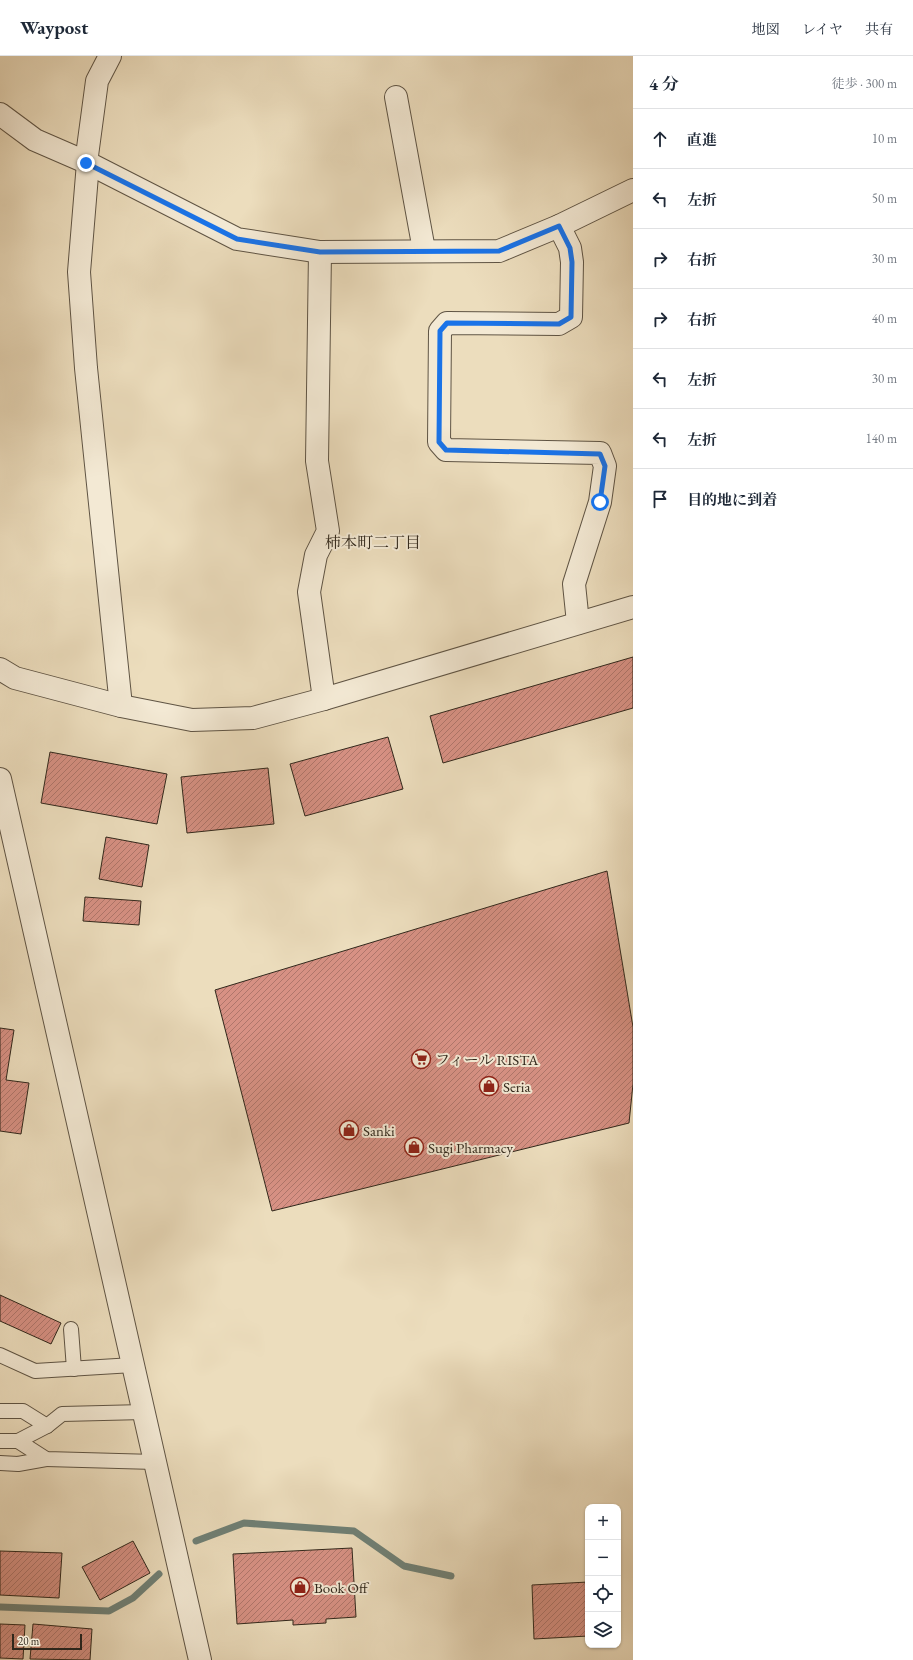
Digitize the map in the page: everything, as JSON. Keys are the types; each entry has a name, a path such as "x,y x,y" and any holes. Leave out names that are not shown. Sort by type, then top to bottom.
{"street":[{"path":"110,56 97,81 87,163 79,272 86,368 121,706"},
{"path":"396,97 424,250"},
{"path":"0,114 35,140 87,163 237,239 320,252 424,250 499,251 559,226 633,190"},
{"path":"559,226 570,248 572,262 571,317 559,324 447,323 440,331 439,442 446,450 600,454 605,466 600,502 574,584 578,623"},
{"path":"320,252 317,461 328,531 316,555 309,592 324,699"},
{"path":"0,669 15,678 121,706 192,720 253,718 324,699 633,607"},
{"path":"0,779 200,1660"}],"lane":[{"path":"71,1329 74,1369"},
{"path":"0,1355 35,1371 133,1365"},
{"path":"0,1411 23,1411 47,1426"},
{"path":"7,1441 47,1426 62,1414 144,1412"},
{"path":"7,1441 46,1460"},
{"path":"0,1464 18,1464 46,1460 155,1462"}],"building":[{"path":"633,657 633,708 443,763 430,716"},
{"path":"388,737 403,789 305,816 290,764"},
{"path":"50,752 167,774 157,824 41,803"},
{"path":"268,768 274,824 187,833 181,777"},
{"path":"106,837 149,845 142,887 99,879"},
{"path":"607,871 633,1027 633,1084 629,1123 272,1211 215,990"},
{"path":"85,897 141,901 139,925 83,921"},
{"path":"0,1028 14,1030 6,1080 29,1083 21,1134 0,1131"},
{"path":"0,1295 61,1323 51,1344 0,1321"},
{"path":"133,1541 150,1573 100,1600 82,1567"},
{"path":"352,1548 356,1617 326,1619 326,1623 293,1625 293,1620 237,1624 233,1554"},
{"path":"0,1551 62,1553 59,1598 0,1595"},
{"path":"585,1582 585,1636 534,1639 532,1585"},
{"path":"0,1624 25,1625 23,1659 0,1658"},
{"path":"33,1624 92,1629 90,1660 30,1659"}],"waterway":[{"path":"196,1541 244,1523 354,1531 404,1566 451,1576"},
{"path":"0,1607 109,1611 133,1598 159,1574"}],"place":[{"name":"フィール RISTA","path":"421,1059"},
{"name":"Seria","path":"489,1086"},
{"name":"Sanki","path":"349,1130"},
{"name":"Sugi Pharmacy","path":"414,1147"},
{"name":"Book Off","path":"300,1587"}],"district":[{"name":"柿本町二丁目","path":"373,542"}],"route":[{"path":"86,163 237,239 320,252 424,250 499,251 559,226 570,248 572,262 571,317 559,324 447,323 440,331 439,442 446,450 600,454 605,466 600,502"}]}
